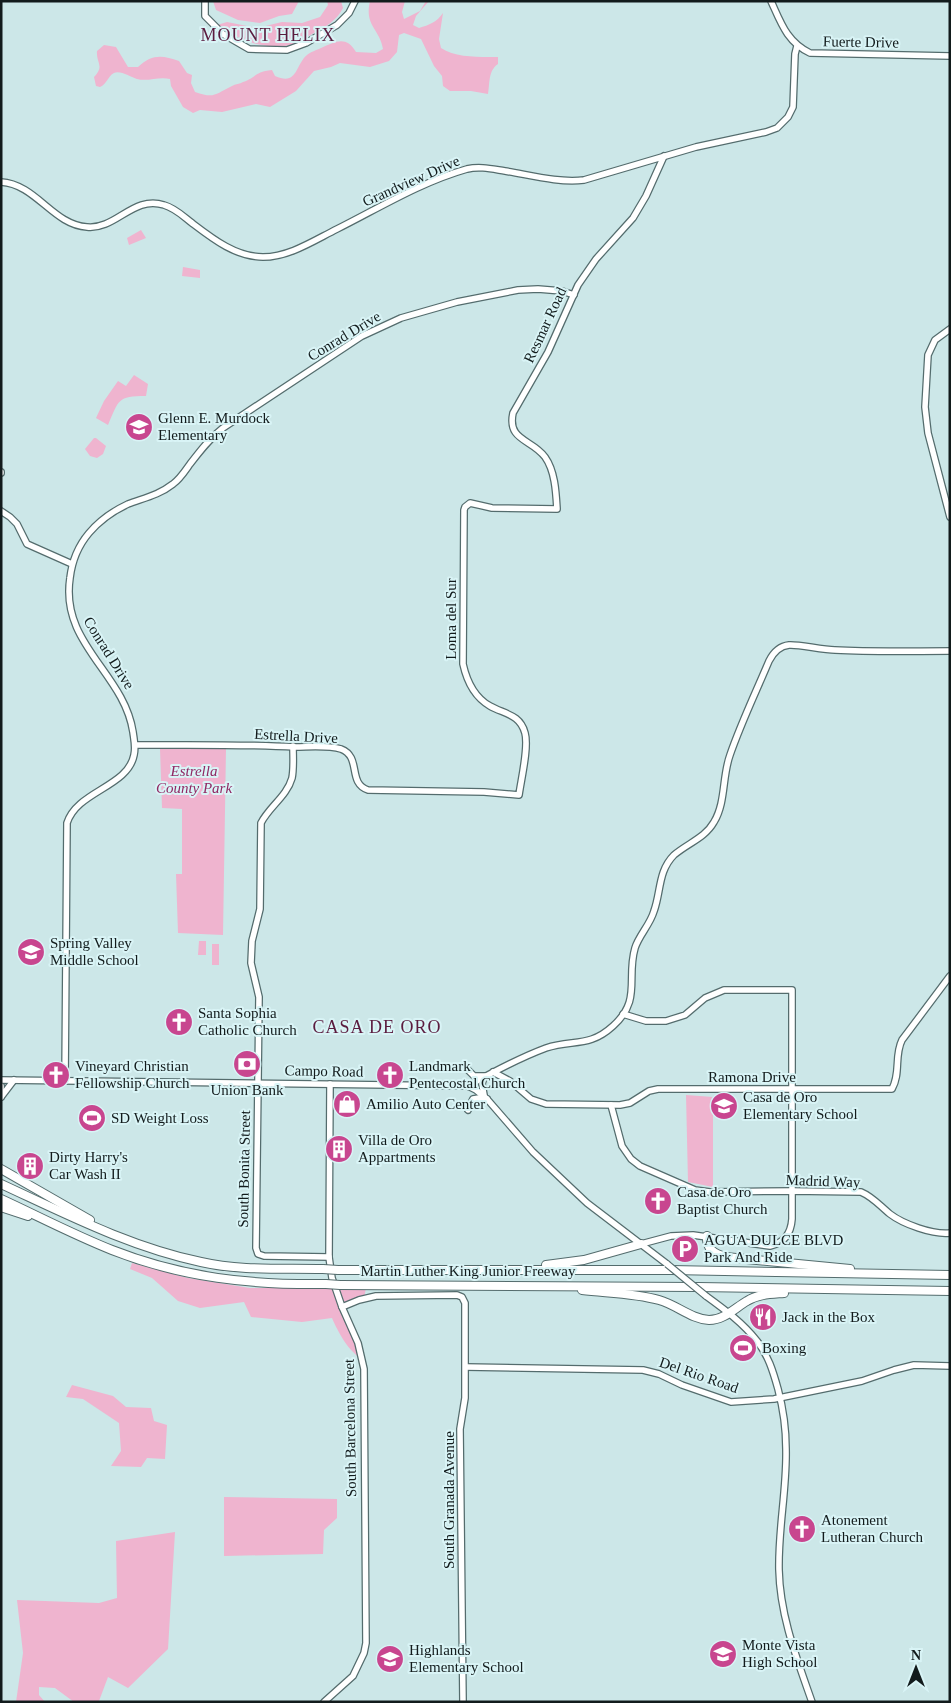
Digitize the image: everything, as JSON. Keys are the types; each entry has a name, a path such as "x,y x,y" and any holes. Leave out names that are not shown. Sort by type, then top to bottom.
{"highway":[{"path":"1,1169 117,1236"},
{"name":"Martin Luther King Junior Freeway","path":"1,1184 117,1236 156,1250 202,1262 243,1268 338,1270 671,1270 950,1275"},
{"name":"Martin Luther King Junior Freeway","path":"1,1199 61,1228 129,1256 164,1268 198,1276 245,1283 280,1285 340,1284 950,1291"},
{"path":"1,1207 61,1228"},
{"path":"707,1236 710,1249 715,1254 726,1257 904,1275"},
{"path":"486,1270 584,1260 641,1244"},
{"path":"558,1286 645,1297 670,1304 685,1313 710,1320 729,1313 748,1300 765,1294 885,1290"}],"street":[{"path":"205,1 204,16 223,34 249,49 282,50 296,48 337,25 349,13 355,1"},
{"path":"771,1 786,34 797,46"},
{"name":"Fuerte Drive","path":"797,46 816,54 950,56"},
{"name":"Grandview Drive","path":"1,182 24,189 65,220 82,227 92,228 104,225 138,205 152,203 164,205 183,215 219,243 235,251 263,257 279,255 294,250 405,194 466,170 483,168 574,181 597,177 699,146 770,131 780,126 790,114 794,103 794,54 797,46"},
{"name":"Resmar Road","path":"468,504 474,503 492,508 557,509 554,478 548,464 544,456 516,434 513,427 513,413 548,352 578,285 596,259 632,218 646,196 664,156"},
{"path":"562,291 578,285"},
{"name":"Conrad Drive","path":"65,1081 67,823 75,807 106,786 129,767 134,757 135,745 132,722 126,706 78,633 69,606 68,589 72,564 83,541 101,520 127,505 164,491 176,482 210,439 223,428 362,336 404,317 456,302 518,290 538,288 562,291 574,295"},
{"path":"950,329 935,340 928,355 925,407 928,433 950,517"},
{"name":"Loma del Sur","path":"468,504 464,510 463,664 467,680 477,696 493,708 513,716 524,729 526,740 520,795"},
{"path":"1,511 10,516 17,524 27,544 72,564"},
{"path":"468,1086 493,1072 546,1048 585,1042 596,1038 613,1026 623,1014 628,1005 632,990 635,948 655,910 660,880 673,856 705,833 715,820 721,806 723,785 730,756 769,661 777,650 792,645 821,650 851,651 950,650"},
{"name":"Estrella Drive","path":"135,745 336,748 346,752 353,760 356,781 361,787 368,790 468,791 520,795"},
{"name":"South Bonita Street","path":"293,746 293,773 287,790 261,823 260,909 252,941 252,962 259,997 256,1248 258,1254 264,1256 329,1257"},
{"name":"Ramona Drive","path":"493,1072 510,1081 529,1097 540,1103 611,1105 630,1103 655,1089 892,1089 898,1075 898,1053 902,1040 950,976"},
{"path":"623,1014 646,1021 666,1021 685,1015 705,998 724,990 792,990 792,1226 788,1234 780,1242 773,1245 707,1236 672,1236 641,1244"},
{"path":"468,1070 474,1076 485,1076"},
{"path":"468,1110 473,1099 485,1097 482,1084 485,1076"},
{"name":"Campo Road","path":"1,1080 468,1086 485,1097 533,1152 570,1187 599,1213 729,1313 757,1340 768,1359 780,1397 785,1424 786,1450 780,1535 780,1588 792,1646 812,1702"},
{"path":"1,1097 14,1080"},
{"name":"South Barcelona Street","path":"324,1702 353,1676 364,1653 366,1641 364,1369 358,1343 332,1278 329,1257 330,1084"},
{"path":"1,1086 1,1097"},
{"name":"Madrid Way","path":"611,1105 624,1149 630,1159 644,1168 703,1192 861,1192 870,1196 898,1219 934,1232 950,1233"},
{"name":"South Granada Avenue","path":"342,1307 368,1297 386,1295 457,1295 463,1298 465,1302 465,1398 460,1429 463,1702"},
{"name":"Del Rio Road","path":"466,1367 643,1370 659,1374 682,1385 731,1402 780,1397 862,1381 909,1366 950,1366"}],"green space":[{"path":"213,1 299,1 292,14 279,16 260,23 238,20 216,10"},
{"path":"327,1 341,1 343,8 338,16 323,28 290,45 260,45 242,39 217,25 227,22 257,28 282,22 302,23 320,17 328,5"},
{"path":"370,1 405,1 402,12 404,19 420,11 426,1 429,1 416,16 413,25 419,28 426,26 443,13 439,39 441,48 454,54 498,57 498,64 492,70 488,94 471,91 450,91 443,86 442,76 434,66 421,39 404,33 399,35 397,52 389,61 370,67 340,63 314,71 296,91 270,107 256,104 222,112 200,110 193,113 183,107 171,86 170,79 141,80 119,72 112,74 102,86 96,86 94,77 100,67 97,51 104,45 116,47 128,67 138,67 148,60 157,57 179,61 187,73 192,75 191,83 195,92 207,95 218,93 266,71 272,70 275,76 288,78 295,73 308,54 340,41 348,43 356,52 376,53 383,49 369,16"},
{"path":"141,230 146,238 129,245 127,238"},
{"path":"183,267 200,270 200,278 182,276"},
{"path":"134,375 148,384 146,396 129,397 120,401 108,425 96,418 104,401 118,381 126,386"},
{"path":"94,438 106,446 103,454 97,458 90,456 85,449"},
{"name":"Estrella County Park","path":"160,749 226,749 223,935 178,933 176,874 182,874 182,809 162,808"},
{"path":"199,941 206,941 206,955 198,955"},
{"path":"212,944 219,944 219,965 212,965"},
{"path":"686,1095 713,1097 713,1187 688,1182"},
{"path":"132,1263 188,1278 250,1288 366,1288 364,1298 342,1308 362,1359 348,1347 332,1318 302,1322 251,1317 244,1302 200,1308 178,1301 152,1278 130,1269"},
{"path":"72,1385 113,1396 126,1407 151,1408 154,1421 167,1425 165,1459 147,1458 141,1467 111,1466 121,1451 119,1423 83,1399 66,1397"},
{"path":"224,1497 337,1499 337,1518 324,1530 323,1554 224,1556"},
{"path":"175,1532 168,1649 128,1688 108,1677 99,1701 74,1702 55,1688 39,1687 39,1695 45,1702 16,1702 23,1653 17,1600 99,1603 117,1598 116,1541"}],"place":[{"name":"Glenn E. Murdock Elementary","path":"139,427"},
{"name":"Spring Valley Middle School","path":"31,952"},
{"name":"Santa Sophia Catholic Church","path":"179,1022"},
{"name":"Union Bank","path":"247,1064"},
{"name":"Vineyard Christian Fellowship Church","path":"56,1075"},
{"name":"Landmark Pentecostal Church","path":"390,1075"},
{"name":"Amilio Auto Center","path":"347,1104"},
{"name":"Casa de Oro Elementary School","path":"724,1106"},
{"name":"SD Weight Loss","path":"92,1118"},
{"name":"Villa de Oro Appartments","path":"339,1149"},
{"name":"Dirty Harry's Car Wash II","path":"30,1166"},
{"name":"Casa de Oro Baptist Church","path":"658,1201"},
{"name":"AGUA DULCE BLVD Park And Ride","path":"685,1249"},
{"name":"Jack in the Box","path":"763,1317"},
{"name":"Boxing","path":"743,1348"},
{"name":"Atonement Lutheran Church","path":"802,1529"},
{"name":"Monte Vista High School","path":"723,1654"},
{"name":"Highlands Elementary School","path":"390,1659"}],"district":[{"name":"MOUNT HELIX","path":"268,35"},
{"name":"CASA DE ORO","path":"377,1027"}]}
